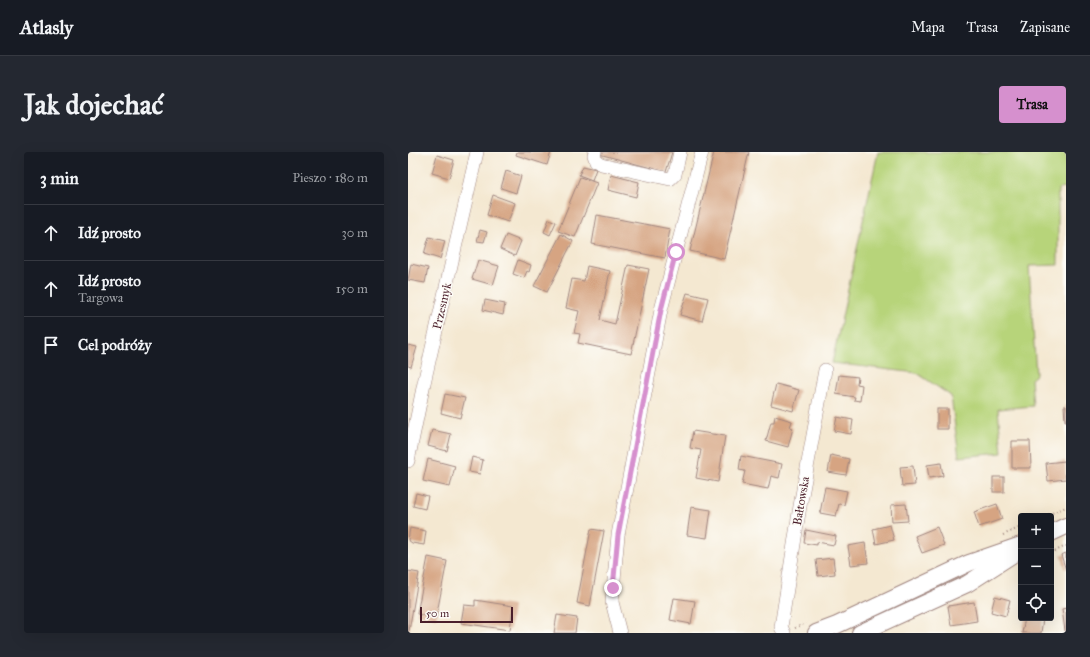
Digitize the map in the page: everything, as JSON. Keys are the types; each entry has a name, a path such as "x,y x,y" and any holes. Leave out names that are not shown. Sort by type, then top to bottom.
{"main road":[{"path":"1054,532 1066,526"},
{"path":"816,633 834,629 969,563 1018,546"},
{"path":"860,633 967,584 1018,551"}],"street":[{"name":"Przesmyk","path":"408,461 424,383 477,152"},
{"path":"594,153 596,161 601,164 670,179 675,174 680,152"},
{"path":"620,633 612,602 618,535 661,310 702,152"},
{"name":"Bałtowska","path":"784,633 781,627 800,506 825,370"}],"path":[{"path":"1051,513 1066,506"},
{"path":"1054,552 1066,546"}],"green space":[{"path":"878,152 1066,152 1066,188 1058,189 1058,265 1029,266 1036,375 1031,379 1033,406 998,409 1002,453 959,457 951,396 917,373 832,363"}],"building":[{"path":"517,152 551,152 547,165 516,155"},
{"path":"600,152 672,152 666,172 599,154"},
{"path":"714,152 749,152 724,259 690,251"},
{"path":"437,155 454,160 449,178 432,173"},
{"path":"583,166 596,169 592,180 579,175"},
{"path":"506,171 521,176 516,193 501,188"},
{"path":"611,175 639,182 636,197 608,190"},
{"path":"580,177 597,183 575,237 558,231"},
{"path":"493,195 515,203 508,222 487,215"},
{"path":"597,215 670,229 665,258 592,244"},
{"path":"549,219 556,222 550,235 544,232"},
{"path":"480,230 487,232 484,242 477,241"},
{"path":"561,234 573,241 547,292 534,286"},
{"path":"506,235 521,241 515,256 500,249"},
{"path":"429,237 445,241 440,259 424,254"},
{"path":"478,260 499,266 493,285 472,279"},
{"path":"518,260 531,265 529,272 527,271 524,278 513,274"},
{"path":"411,264 428,268 425,283 408,280"},
{"path":"628,265 649,269 631,354 578,343 580,334 574,333 579,311 566,308 572,279 584,281 587,266 610,271 600,320 615,324"},
{"path":"687,293 708,298 702,321 680,315"},
{"path":"485,300 505,304 503,315 483,310"},
{"path":"408,345 417,347 411,367 408,366"},
{"path":"839,375 858,377 857,384 862,385 860,401 854,400 855,397 836,394"},
{"path":"776,384 799,390 793,411 771,405"},
{"path":"445,394 465,398 460,418 441,413"},
{"path":"1064,406 1066,406 1066,421 1065,421"},
{"path":"937,409 948,409 948,429 937,429"},
{"path":"775,416 792,421 790,427 793,428 788,447 766,441 771,422 774,422"},
{"path":"837,417 853,420 851,434 834,431"},
{"path":"432,430 451,434 447,451 428,446"},
{"path":"693,431 725,436 718,482 696,478 701,450 690,448"},
{"path":"1012,441 1030,441 1031,468 1012,468"},
{"path":"831,455 849,459 846,475 828,472"},
{"path":"741,456 782,464 779,478 771,476 768,489 742,484 745,471 739,470"},
{"path":"472,457 483,460 480,474 469,472"},
{"path":"428,459 455,466 450,487 423,481"},
{"path":"1065,461 1066,479 1048,481 1046,463"},
{"path":"941,463 943,476 929,478 927,465"},
{"path":"913,466 915,485 902,486 900,467"},
{"path":"993,477 1004,477 1004,492 993,492"},
{"path":"825,487 847,491 844,505 839,504 836,516 820,513"},
{"path":"416,493 428,496 425,509 413,506"},
{"path":"906,504 908,521 892,522 891,505"},
{"path":"997,504 1002,519 979,527 974,512"},
{"path":"691,507 711,510 707,538 687,535"},
{"path":"890,525 894,540 876,544 873,529"},
{"path":"937,527 944,545 922,553 915,536"},
{"path":"410,528 426,531 424,545 412,543 408,540"},
{"path":"591,529 604,531 590,606 577,603"},
{"path":"806,530 836,536 834,545 817,542 817,545 804,543"},
{"path":"865,543 868,563 851,565 848,546"},
{"path":"1066,553 1066,570 1061,555"},
{"path":"428,557 447,561 436,618 417,614"},
{"path":"833,558 835,574 818,576 816,560"},
{"path":"408,571 419,573 409,631 408,631"},
{"path":"995,596 1010,600 1006,616 991,612"},
{"path":"674,598 695,601 691,624 670,620"},
{"path":"475,600 513,606 510,630 461,623 464,605 475,606"},
{"path":"974,602 977,621 951,625 948,606"},
{"path":"1066,608 1066,631 1065,631 1062,609"},
{"path":"557,615 577,618 575,633 554,633"},
{"path":"1024,621 1043,621 1041,633 1022,633"}],"route":[{"path":"613,588 618,535 661,310 676,252"}]}
